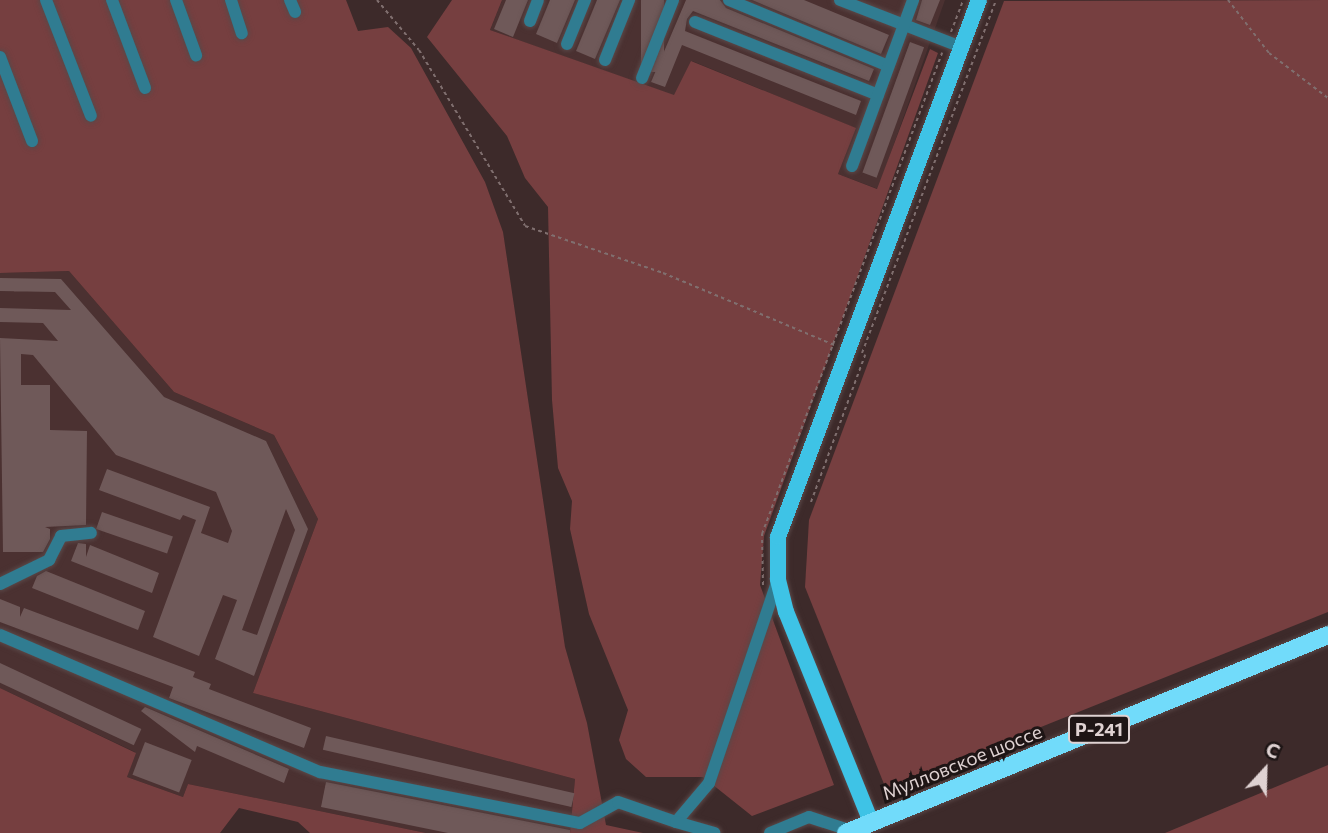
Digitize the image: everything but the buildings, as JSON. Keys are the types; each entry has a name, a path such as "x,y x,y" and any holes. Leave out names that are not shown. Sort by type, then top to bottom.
{"highway":[{"name":"Мулловское шоссе","path":"849,832 1328,635"}],"main road":[{"path":"871,822 786,612 778,579 778,537 979,0"}],"lane":[{"path":"46,0 91,116"},
{"path":"112,0 145,88"},
{"path":"176,0 196,55"},
{"path":"231,0 242,33"},
{"path":"530,21 538,0"},
{"path":"567,44 585,0"},
{"path":"605,60 629,0"},
{"path":"642,78 673,0"},
{"path":"729,0 888,66"},
{"path":"840,0 961,47"},
{"path":"852,166 913,0"},
{"path":"695,22 878,95"},
{"path":"0,57 32,141"},
{"path":"0,584 49,561 61,536 91,533"},
{"path":"676,822 709,783 778,579"},
{"path":"0,635 320,772 580,823 618,802 714,833"},
{"path":"770,833 808,817 849,832"}],"path":[{"path":"377,0 419,50 525,226 663,273 865,354"},
{"path":"811,502 996,0"},
{"path":"1228,0 1269,53 1328,97"}],"shaded area":[{"path":"0,0 346,0 358,31 388,27 411,48 485,182 503,232 565,647 587,723 606,825 643,833 570,833 575,779 253,693 318,519 274,435 174,392 69,271 0,273"},
{"path":"452,0 502,0 490,30 674,95 691,61 856,128 838,174 877,189 930,49 938,53 764,536 760,585 834,785 752,816 703,777 646,777 626,759 619,740 628,710 589,614 570,529 572,501 558,468 552,400 548,207 525,178 507,136 427,37"},
{"path":"502,0 945,0 878,189 838,174 855,128 692,61 675,96 490,30"},
{"path":"1328,0 1328,612 886,789 805,587 809,520 1004,1"},
{"path":"69,271 174,392 274,435 318,519 253,693 575,779 570,833 426,833 188,784 183,797 127,777 135,752 0,688 0,273"},
{"path":"0,688 136,753 127,777 183,797 188,784 426,833 310,833 298,822 239,808 220,833 0,833"},
{"path":"1328,765 1328,833 1165,833"}]}
